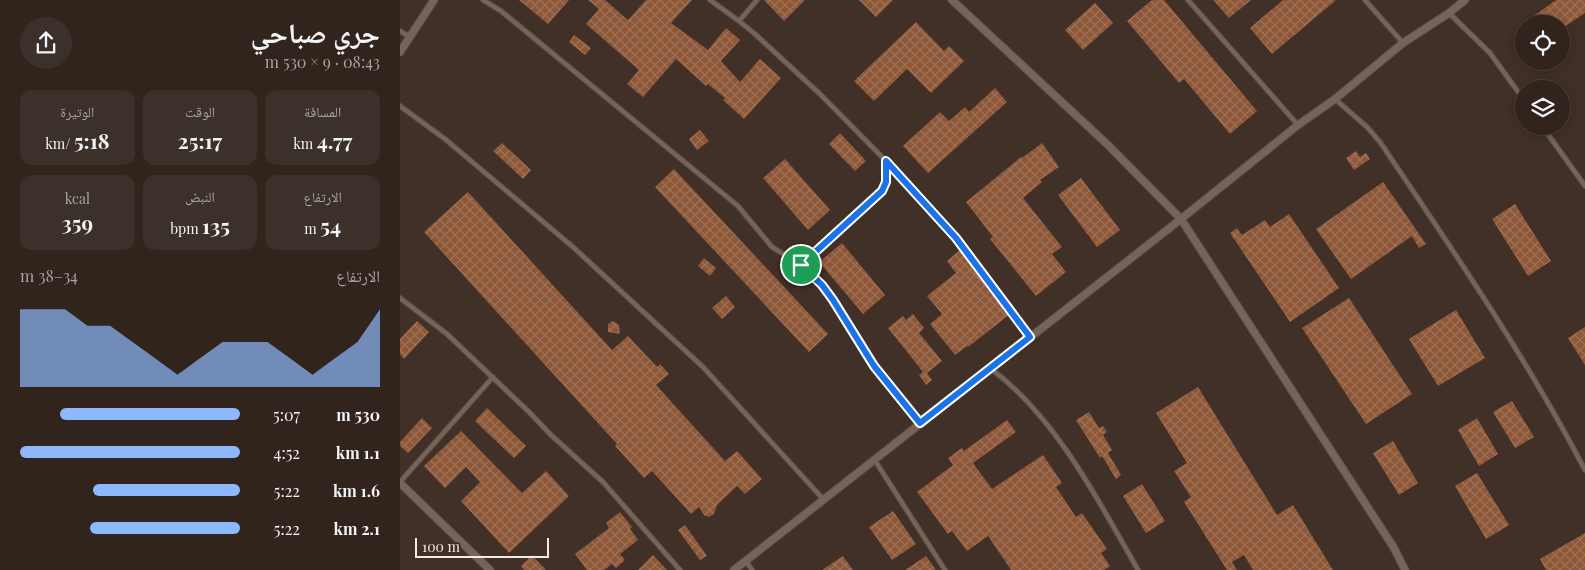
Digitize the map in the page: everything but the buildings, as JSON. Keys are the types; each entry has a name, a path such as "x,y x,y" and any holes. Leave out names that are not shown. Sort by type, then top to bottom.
{"street":[{"path":"400,52 434,0"},
{"path":"952,0 1108,145 1181,219 1394,548 1405,570"},
{"path":"734,570 1298,125 1335,99 1403,43 1449,13 1464,0"},
{"path":"400,482 490,570"}],"lane":[{"path":"483,0 501,11 738,206 772,247 801,265 822,285 874,366 920,423"},
{"path":"710,0 739,20 820,94 886,161 956,238 1030,337"},
{"path":"739,20 757,0"},
{"path":"1188,0 1298,125"},
{"path":"1365,0 1403,43"},
{"path":"1449,13 1490,53 1515,88"},
{"path":"400,31 410,36"},
{"path":"1335,99 1367,127 1380,142 1472,278 1557,417 1585,470"},
{"path":"400,106 445,139 573,247 696,360 824,500"},
{"path":"1548,135 1585,186"},
{"path":"801,265 882,191 886,182 886,161"},
{"path":"400,298 447,334 618,498 680,570"},
{"path":"990,368 1009,382 1041,417 1087,481 1138,570"},
{"path":"400,482 492,377"},
{"path":"874,459 945,570"},
{"path":"746,561 752,570"}],"route":[{"path":"886,161 956,238 1030,337 920,423 874,366 822,285 801,265 882,191 886,182 886,161"}]}
